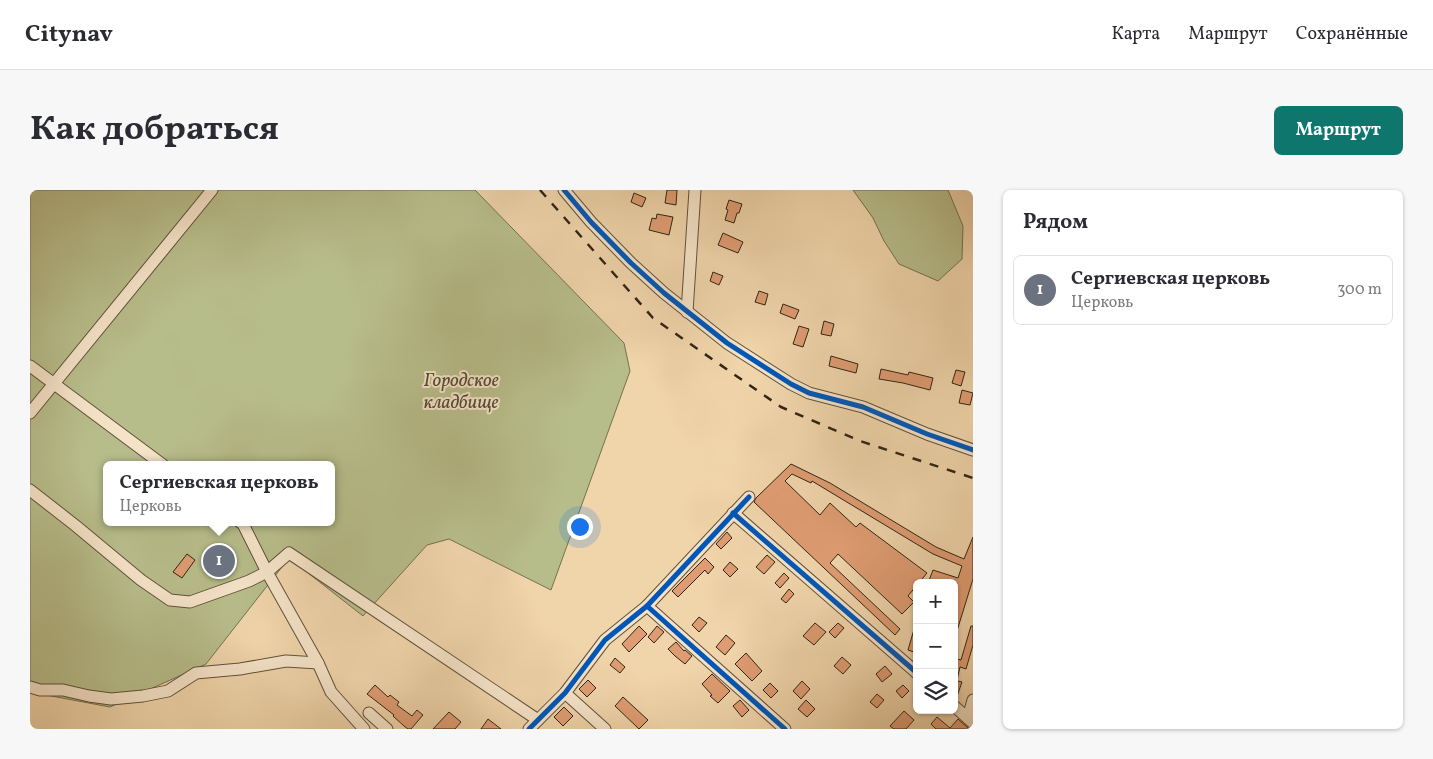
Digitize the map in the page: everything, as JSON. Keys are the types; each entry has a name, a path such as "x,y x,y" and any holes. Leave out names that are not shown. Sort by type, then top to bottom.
{"street":[{"path":"30,412 212,190"},
{"path":"564,190 591,222 631,263 664,293 727,343 791,384 809,393 863,407 927,434 973,450"},
{"path":"687,312 694,190"},
{"path":"30,366 158,461"},
{"path":"30,490 141,580 170,600 190,602 249,581 267,572 288,553 538,720"},
{"path":"529,729 565,693 606,640 647,606 749,497"},
{"path":"734,513 913,670"},
{"path":"244,526 267,572 318,663 331,692 364,729"},
{"path":"647,606 784,729"},
{"path":"30,687 40,690 63,690 110,699 143,696 168,691 196,673 240,669 286,661 318,663"},
{"path":"565,693 604,729"},
{"path":"970,720 973,700"},
{"path":"958,710 970,720"},
{"path":"369,713 387,729"}],"green space":[{"name":"Городское кладбище","path":"30,190 475,190 624,343 630,371 551,590 449,539 427,545 363,616 289,558 206,664 110,707 30,692"},
{"path":"853,190 948,190 963,226 962,259 938,281 899,264 884,241 873,218"}],"building":[{"path":"667,190 677,190 676,205 665,203"},
{"path":"634,193 646,198 642,207 631,202"},
{"path":"729,200 742,204 734,223 725,220"},
{"path":"657,214 673,217 669,235 649,230 652,218 656,219"},
{"path":"723,233 743,242 738,253 718,245"},
{"path":"713,272 723,276 719,285 710,281"},
{"path":"759,291 768,294 765,305 755,302"},
{"path":"783,304 799,310 795,319 780,313"},
{"path":"824,321 834,324 831,336 821,334"},
{"path":"799,326 809,329 803,347 793,344"},
{"path":"831,356 858,364 856,373 829,366"},
{"path":"881,369 908,375 909,372 933,378 930,390 879,379"},
{"path":"956,370 965,372 961,386 952,383"},
{"path":"962,390 973,393 970,405 959,403"},
{"path":"791,464 830,483 936,547 964,559 973,537 973,579 958,628 958,579 930,579 933,570 958,578 962,566 933,554 812,481 811,483 792,474 785,481 820,515 830,503 856,527 860,523 927,573 922,579 913,579 913,590 908,596 913,603 902,614 838,554 830,563 900,629 895,635 754,502"},
{"path":"727,532 732,538 721,549 716,544"},
{"path":"222,553 224,569 216,569 214,554"},
{"path":"187,554 195,560 182,578 173,572"},
{"path":"767,555 775,562 764,574 756,567"},
{"path":"705,558 714,567 708,574 705,570 678,597 672,591"},
{"path":"730,562 738,569 730,577 723,570"},
{"path":"784,573 789,578 780,588 775,583"},
{"path":"789,589 794,594 786,603 781,599"},
{"path":"699,617 707,623 699,632 692,625"},
{"path":"815,623 826,632 814,645 803,636"},
{"path":"838,623 844,628 835,638 829,632"},
{"path":"639,626 647,634 629,652 622,644"},
{"path":"657,626 664,632 654,643 648,637"},
{"path":"971,626 973,626 973,645 966,669 960,667 958,676 958,659 961,660"},
{"path":"913,633 913,652 908,650"},
{"path":"726,635 735,643 725,655 716,647"},
{"path":"676,642 684,651 692,656 685,664 668,649"},
{"path":"746,653 762,671 752,681 735,664"},
{"path":"842,657 851,665 843,674 834,666"},
{"path":"615,658 625,667 620,673 610,665"},
{"path":"885,666 892,674 882,682 876,674"},
{"path":"712,674 730,691 718,703 710,696 712,695 702,684"},
{"path":"588,680 596,688 587,697 579,689"},
{"path":"802,681 810,689 801,699 793,691"},
{"path":"958,681 962,682 958,693"},
{"path":"770,683 778,691 771,698 763,690"},
{"path":"375,685 388,697 390,695 399,702 397,705 412,716 417,710 423,715 411,729 404,726 394,715 367,694"},
{"path":"903,685 909,691 902,698 896,691"},
{"path":"877,694 884,700 877,708 870,702"},
{"path":"623,697 648,720 639,729 615,706"},
{"path":"740,700 749,710 742,717 733,706"},
{"path":"806,700 815,709 807,717 798,709"},
{"path":"564,707 573,716 563,726 554,717"},
{"path":"904,711 914,720 906,729 894,729 890,726"},
{"path":"449,712 461,722 455,729 433,729"},
{"path":"937,717 950,728 958,719 969,729 936,729 931,724"},
{"path":"488,719 501,729 481,729"}],"railway":[{"path":"540,190 653,318 781,407 860,441 973,478"}],"cycle path":[{"path":"564,190 591,222 631,263 664,293 727,343 791,384 809,393 863,407 927,434 973,450"},
{"path":"529,729 565,693 605,640 647,606 749,497"},
{"path":"733,513 913,670"},
{"path":"647,606 785,729"}],"place":[{"name":"Сергиевская церковь","path":"219,561"}]}
